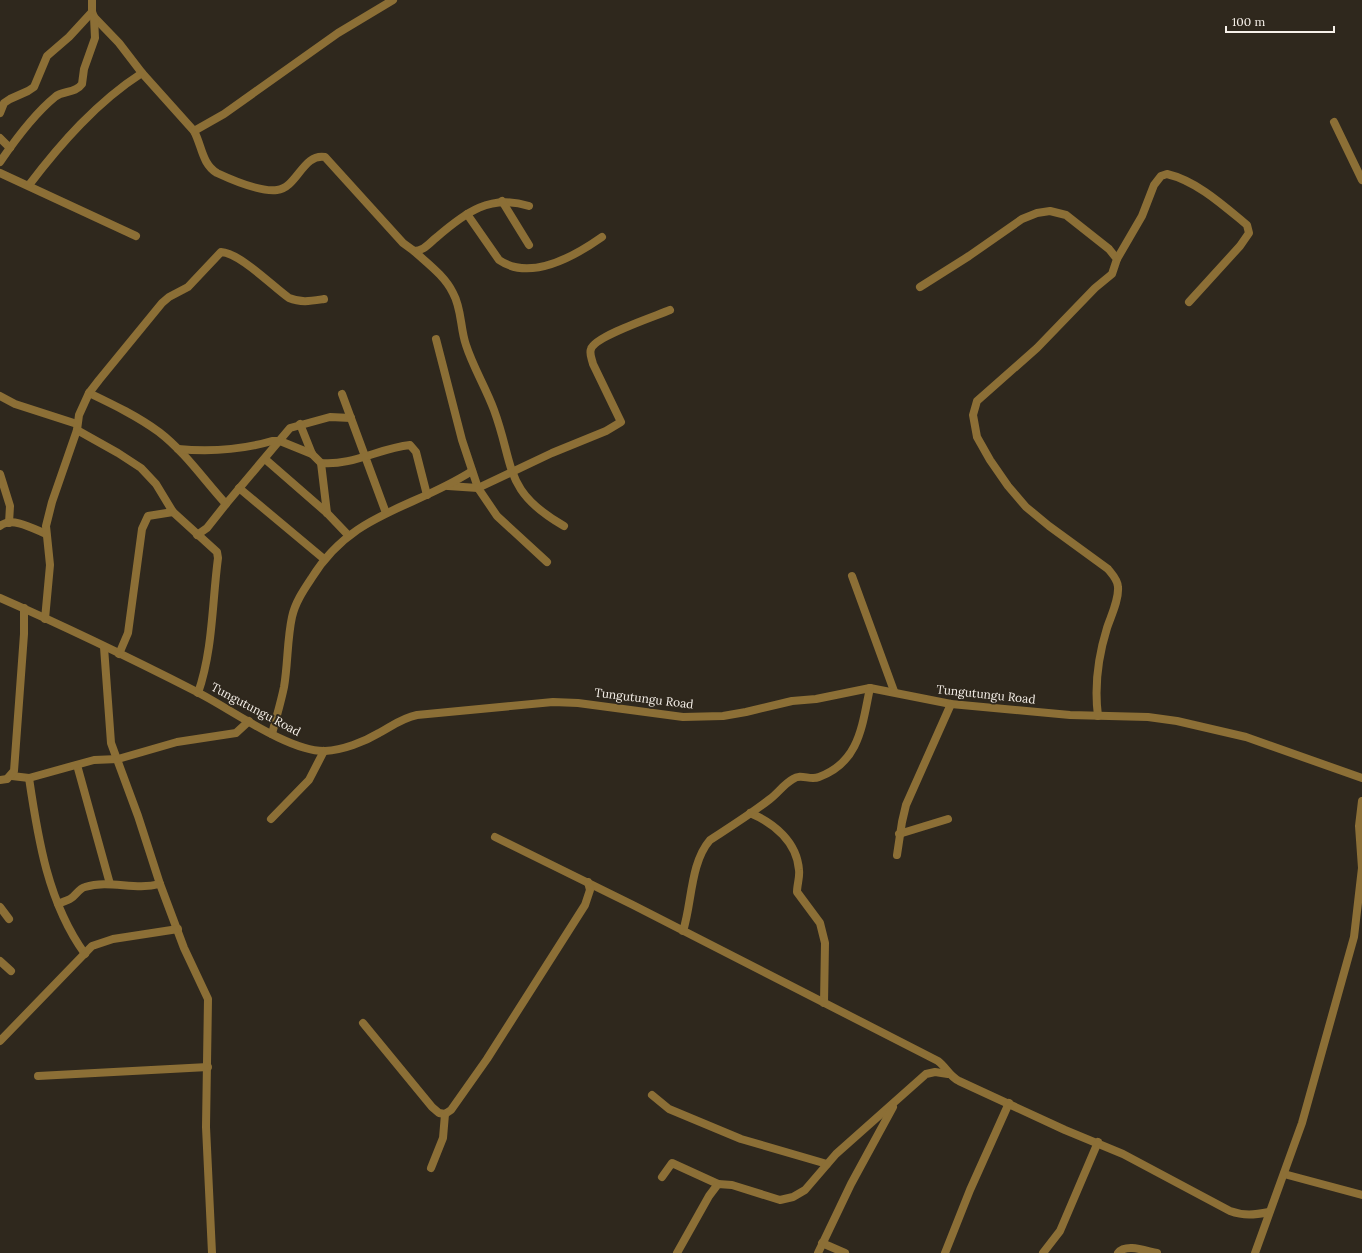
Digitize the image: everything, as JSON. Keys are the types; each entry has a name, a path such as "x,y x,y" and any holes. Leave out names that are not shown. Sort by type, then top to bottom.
{"street":[{"path":"0,162 37,115 56,96 62,93 75,91 82,84 84,69 95,38 92,0"},
{"path":"194,131 224,114 338,33 393,0"},
{"path":"93,14 119,43 142,73 194,131 199,140 205,161 211,170 230,179 267,190 278,190 285,187 311,159 318,156 325,157 403,243 414,251 445,281 453,292 459,308 466,345 494,411 511,472 522,494 544,515 564,526"},
{"path":"0,113 4,103 34,87 47,56 93,14"},
{"path":"28,186 46,162 103,101 118,88 142,73"},
{"path":"1334,122 1362,180"},
{"path":"0,138 10,148"},
{"path":"0,173 136,236"},
{"path":"1098,716 1096,687 1098,668 1102,646 1117,596 1118,586 1115,577 1108,569 1049,526 1026,507 1008,486 990,460 977,437 973,415 974,408 982,397 1042,343 1095,288 1112,274 1117,259 1142,216 1154,185 1161,176 1167,174 1189,183 1205,192 1247,226 1248,234 1240,246 1189,302"},
{"path":"414,251 425,248 452,224 467,214 486,205 502,201 516,202 529,206"},
{"path":"502,201 529,245"},
{"path":"920,287 1022,219 1036,213 1050,211 1066,216 1109,248 1117,259"},
{"path":"467,214 499,260 507,266 517,268 550,265 576,254 602,236"},
{"path":"45,619 50,565 46,526 52,502 77,427 79,415 89,393 162,303 188,287 221,252 228,252 238,258 289,298 297,301 310,302 324,299"},
{"path":"448,486 478,488 552,452 606,431 621,422 593,364 591,349 597,342 618,331 670,310"},
{"path":"436,338 478,488 497,516 547,562"},
{"path":"89,393 132,414 160,433 178,449 226,504"},
{"path":"342,394 386,513"},
{"path":"0,396 15,404 77,427 141,468 156,484 173,512 213,547 218,558 208,656 198,693"},
{"path":"197,534 207,528 290,428 300,424 330,417 351,418"},
{"path":"300,424 312,454"},
{"path":"178,449 204,452 280,441 312,454 321,463 327,514"},
{"path":"321,463 335,463 366,457 394,448 410,445 416,452 427,495"},
{"path":"264,459 327,514 348,535"},
{"path":"272,734 284,687 292,616 297,601 324,559 348,535 386,513 448,486 472,471"},
{"path":"0,474 10,506 9,522"},
{"path":"239,488 324,559"},
{"path":"118,654 128,633 142,529 148,516 173,512"},
{"path":"0,526 9,522 20,524 46,534"},
{"path":"852,576 894,691"},
{"name":"Tungutungu Road","path":"0,598 24,608 198,693 272,734 294,744 313,750 324,751 368,739 407,717 417,715 553,702 578,703 683,717 724,716 792,701 822,698 870,688 894,691 934,702 951,704 1070,715 1148,717 1178,721 1246,737 1362,778"},
{"path":"12,776 14,771 24,608"},
{"path":"104,647 108,723 111,743 118,759 160,884 184,948 208,999 206,1127 212,1253"},
{"path":"683,931 687,919 688,903 703,848 710,840 770,800 791,780 797,777 813,779 818,778 833,771 848,758 859,737 870,688"},
{"path":"897,855 906,805 951,704"},
{"path":"0,780 7,779 12,776 29,778 94,760 118,759 177,742 236,733 249,721"},
{"path":"271,819 309,780 324,751"},
{"path":"76,764 110,884"},
{"path":"29,778 38,833 50,882 72,936 85,954"},
{"path":"1255,1253 1302,1123 1354,937 1362,868 1359,826 1362,801"},
{"path":"750,813 775,827 789,841 799,870 797,892 820,924 825,943 824,1003"},
{"path":"900,834 948,819"},
{"path":"495,837 588,882 938,1061 943,1065 948,1074"},
{"path":"363,1023 432,1107 439,1113 445,1114 451,1110 487,1059 585,905 590,890 588,882"},
{"path":"58,904 71,899 83,888 110,884 140,888 160,884"},
{"path":"0,906 9,919"},
{"path":"0,1041 85,954 100,942 178,929"},
{"path":"0,960 11,970"},
{"path":"38,1076 208,1067"},
{"path":"662,1177 672,1163 718,1184 732,1185 780,1200 793,1197 805,1190 826,1164 926,1074 935,1072 948,1074 959,1081 1065,1130 1098,1142 1230,1211 1242,1215 1252,1216 1269,1212"},
{"path":"652,1095 669,1109 741,1139 826,1164"},
{"path":"818,1253 851,1184 895,1103"},
{"path":"945,1253 1009,1103"},
{"path":"431,1168 443,1138 445,1114"},
{"path":"1043,1253 1060,1231 1098,1142"},
{"path":"1284,1174 1362,1195"},
{"path":"677,1253 709,1196 718,1184"},
{"path":"822,1243 845,1253"},
{"path":"1118,1253 1121,1249 1127,1248 1157,1253"}]}
